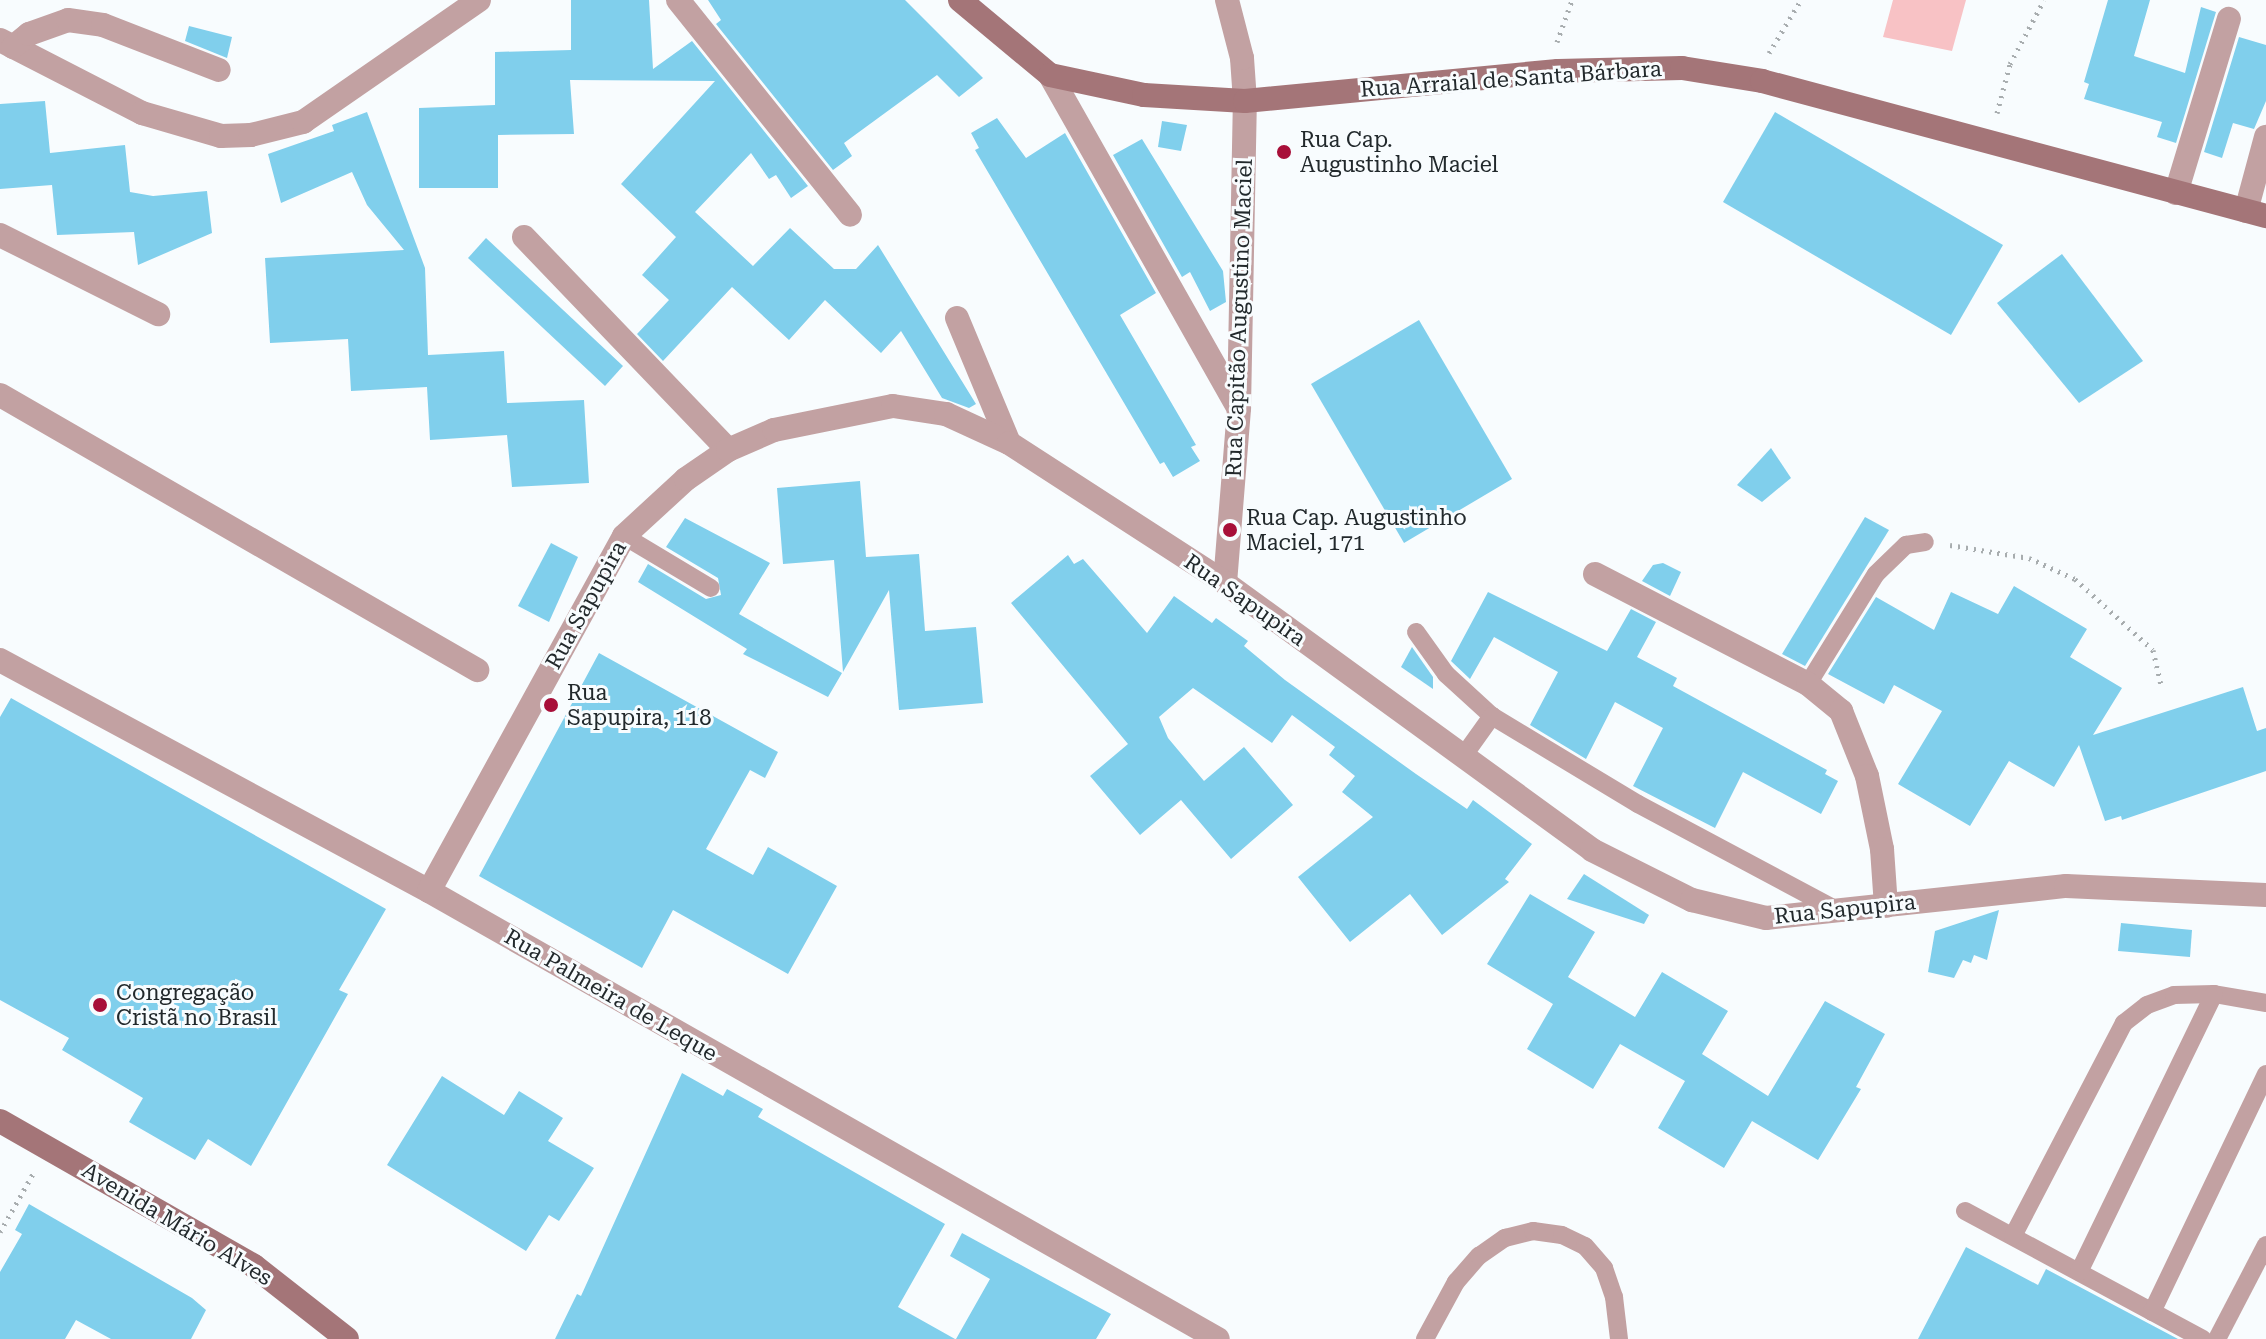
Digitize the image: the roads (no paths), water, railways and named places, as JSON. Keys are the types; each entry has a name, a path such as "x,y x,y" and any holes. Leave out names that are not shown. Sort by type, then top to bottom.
{"street":[{"path":"6,43 142,113 221,136 251,135 303,122 479,0"},
{"path":"678,0 850,215"},
{"name":"Rua Arraial de Santa Bárbara","path":"960,0 1050,75 1144,95 1245,101 1558,71 1682,68 1762,81 1986,145 2256,214"},
{"name":"Rua Capitão Augustino Maciel","path":"1225,583 1239,408 1245,101 1242,58 1227,0"},
{"path":"2176,193 2229,19"},
{"path":"6,43 68,20 103,25 219,70"},
{"path":"1050,75 1239,408"},
{"path":"2256,214 2266,137"},
{"path":"0,235 158,314"},
{"path":"524,237 728,450"},
{"path":"957,318 1009,443"},
{"path":"0,395 477,670"},
{"name":"Rua Sapupira","path":"429,891 624,536 686,479 728,450 774,430 893,406 946,414 1009,443 1225,583 1592,850 1692,900 1766,918 1842,913 2066,886 2266,895"},
{"path":"1595,574 1808,684 1841,711 1858,743 1882,849 1886,906"},
{"name":"Rua Palmeira de Leque","path":"0,660 429,891 1186,1329 1218,1339"},
{"name":"Avenida Mário Alves","path":"0,1121 254,1266 347,1339"}],"lane":[{"path":"624,536 711,588"},
{"path":"1808,684 1869,582 1906,545 1925,542"},
{"path":"1416,632 1446,674 1492,716 1638,804 1842,913"},
{"path":"1462,758 1492,716"},
{"path":"2013,1236 2124,1023 2147,1005 2174,995 2214,994 2266,1003"},
{"path":"2079,1272 2214,994"},
{"path":"2152,1312 2266,1074"},
{"path":"1965,1211 2203,1339"},
{"path":"1425,1339 1456,1282 1479,1256 1505,1238 1533,1231 1562,1235 1585,1246 1604,1268 1614,1297 1619,1339"},
{"path":"2217,1339 2266,1245"}],"place":[{"name":"Rua Cap. Augustinho Maciel","path":"1284,152"},
{"name":"Rua Cap. Augustinho Maciel, 171","path":"1230,530"},
{"name":"Rua Sapupira, 118","path":"551,705"},
{"name":"Congregação Cristã no Brasil","path":"100,1005"}]}
